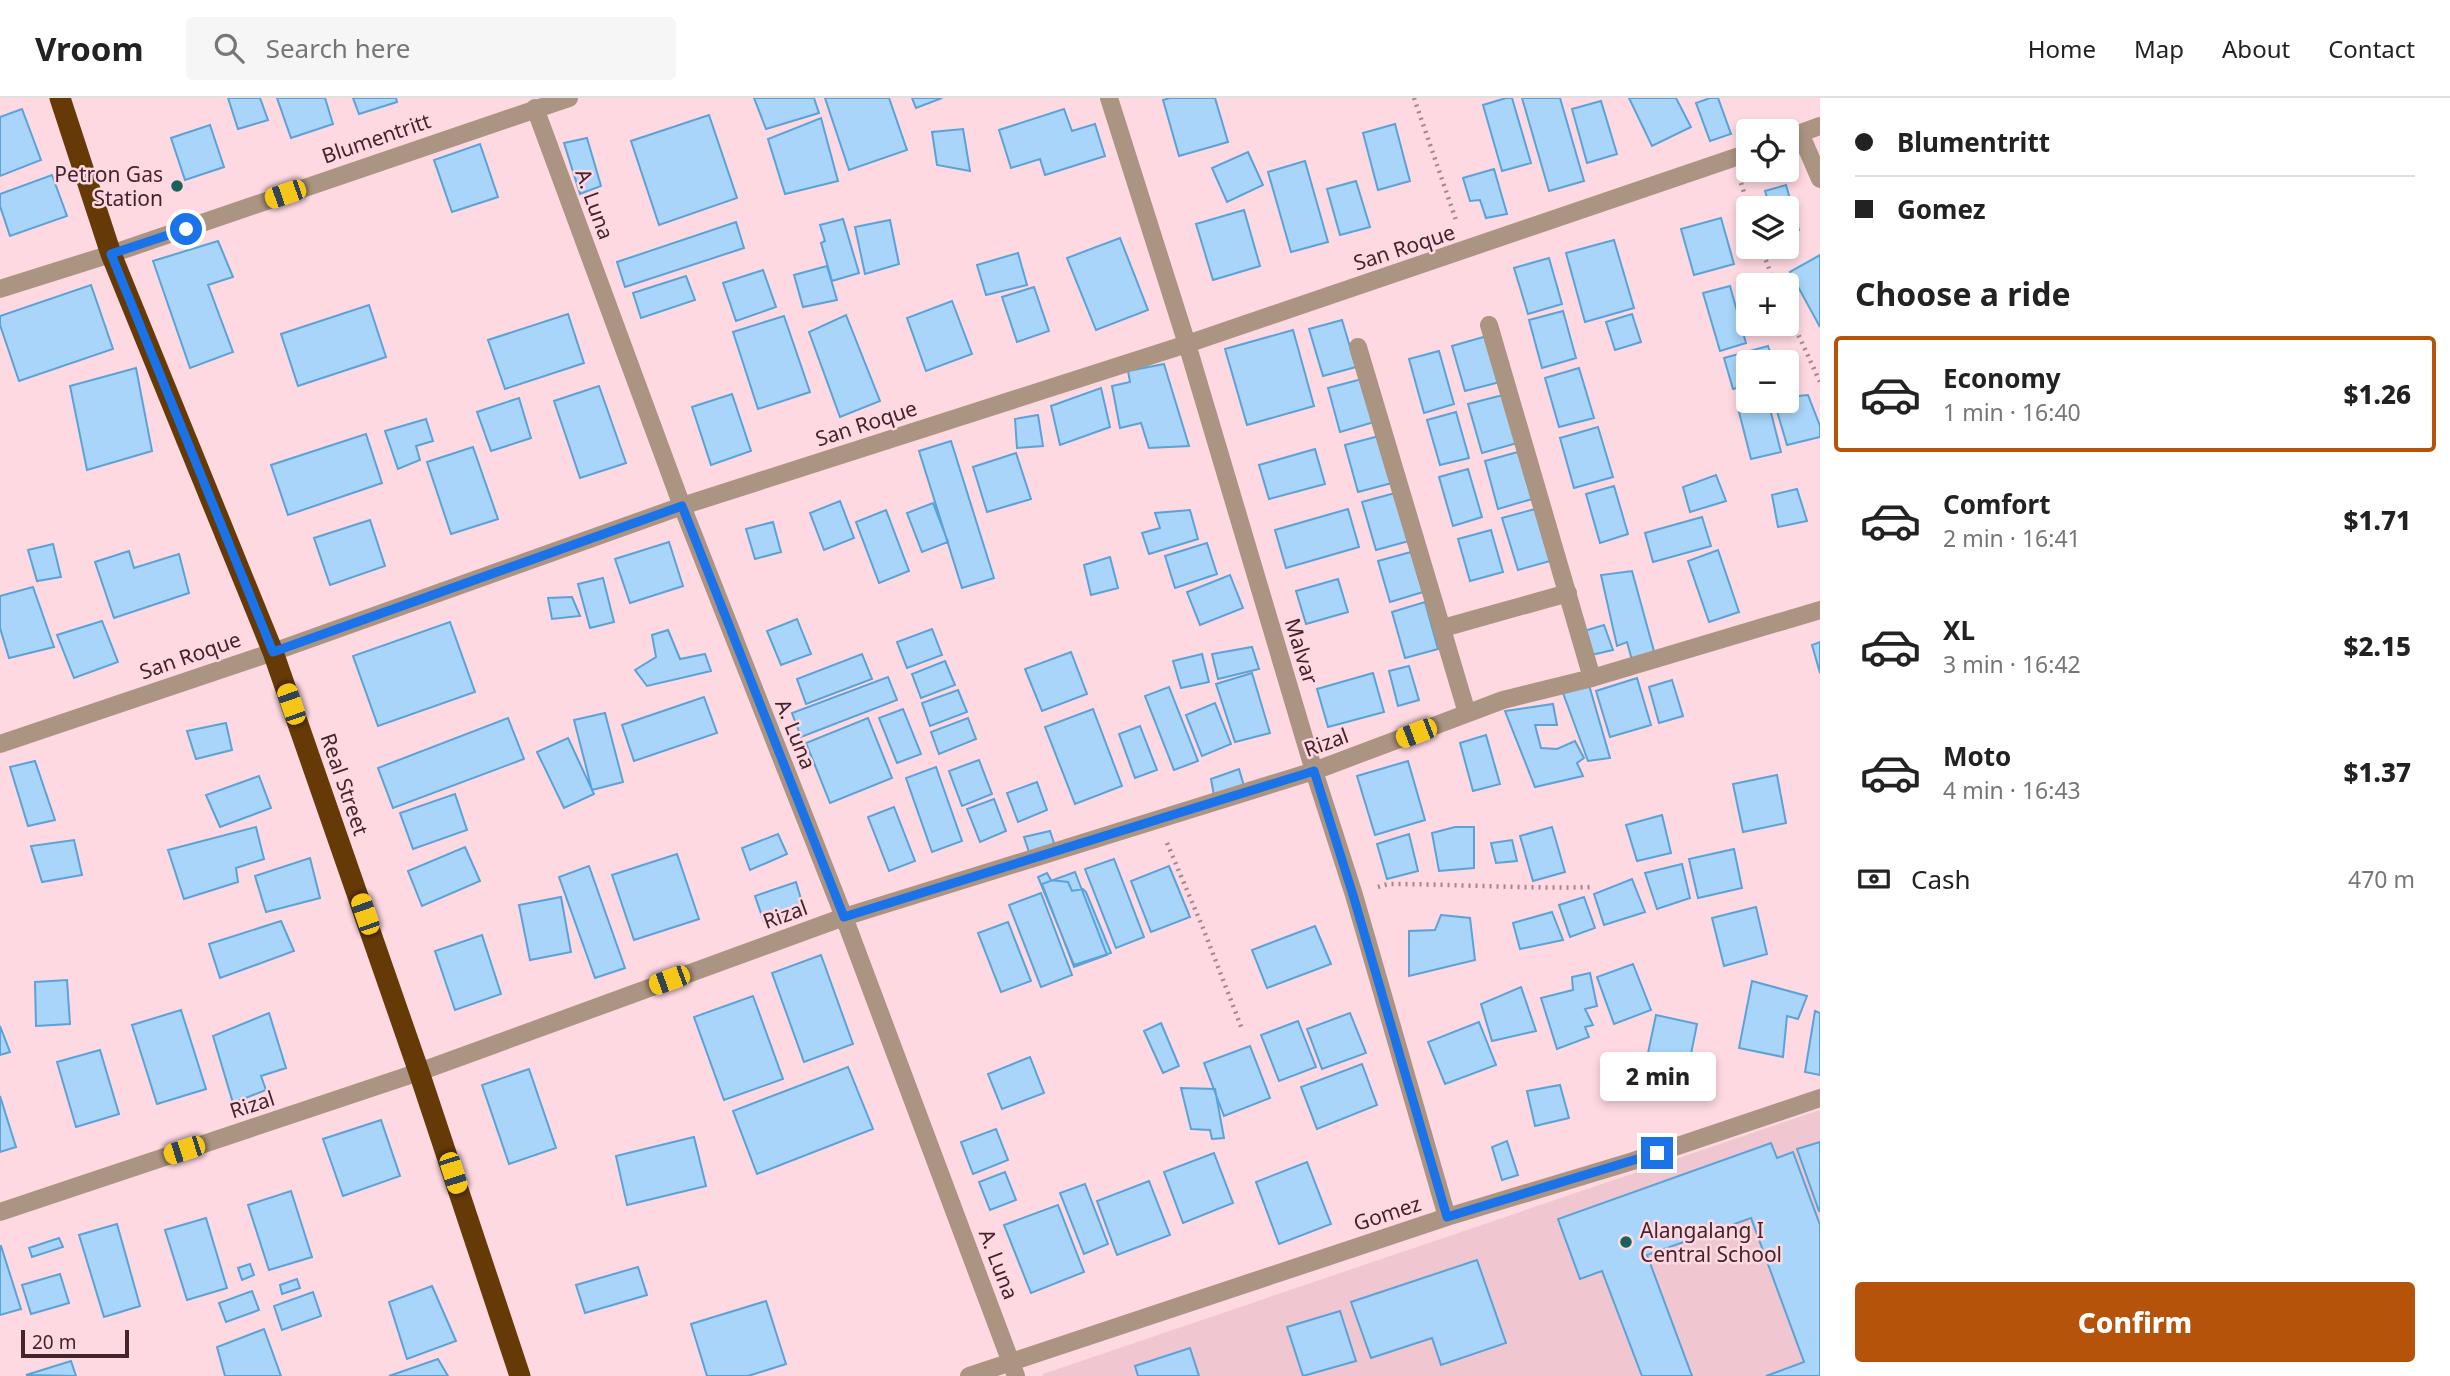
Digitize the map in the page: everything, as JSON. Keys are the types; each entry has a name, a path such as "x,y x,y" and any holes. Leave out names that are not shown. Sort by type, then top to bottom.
{"highway":[{"name":"Real Street","path":"60,98 111,254 273,652 419,1072 520,1376"}],"street":[{"name":"Blumentritt","path":"0,289 111,254 569,98"},
{"name":"Malvar","path":"1109,98 1187,344 1447,1217"},
{"name":"A. Luna","path":"535,108 682,506 844,917 1014,1369"},
{"path":"1799,134 1820,126"},
{"path":"1799,146 1820,179"},
{"name":"San Roque","path":"0,744 273,652 682,506 1187,344 1736,157"},
{"path":"1489,325 1592,678"},
{"path":"1358,346 1467,713"},
{"path":"1443,628 1568,593"},
{"name":"Rizal","path":"0,1212 419,1072 844,917 1314,771 1503,700 1592,678 1820,610"},
{"name":"Gomez","path":"969,1376 1014,1369 1447,1217 1633,1161 1820,1098"}],"path":[{"path":"1414,98 1466,250"},
{"path":"1799,336 1820,382"},
{"path":"1157,820 1242,1029"},
{"path":"1353,895 1388,884 1593,887"}],"shaded area":[{"name":"Alangalang I Central School","path":"1820,1110 1820,1376 1043,1376 1043,1374"}],"building":[{"path":"228,98 260,98 268,120 238,129"},
{"path":"277,98 325,98 333,124 291,138"},
{"path":"353,98 396,98 397,102 359,114"},
{"path":"754,98 814,98 819,113 766,129"},
{"path":"825,98 889,98 907,150 849,170"},
{"path":"912,98 942,98 916,108"},
{"path":"1215,98 1228,142 1179,156 1163,100"},
{"path":"1512,98 1531,163 1502,171 1483,105"},
{"path":"1522,98 1560,98 1584,181 1549,191"},
{"path":"1629,98 1676,98 1691,127 1652,146"},
{"path":"1718,98 1731,134 1710,141 1696,103"},
{"path":"1601,101 1617,154 1587,163 1572,109"},
{"path":"22,109 41,160 0,176 0,117"},
{"path":"1064,109 1072,131 1095,124 1105,156 1045,175 1040,159 1011,168 999,130"},
{"path":"709,115 737,198 659,225 631,141"},
{"path":"821,118 838,181 785,194 768,139"},
{"path":"1395,124 1410,181 1378,190 1363,133"},
{"path":"210,125 224,167 185,180 171,138"},
{"path":"963,129 970,171 937,165 932,132"},
{"path":"587,138 601,186 580,194 564,143"},
{"path":"480,144 498,197 452,212 434,160"},
{"path":"1248,152 1263,185 1227,202 1212,168"},
{"path":"1305,161 1328,242 1291,252 1268,172"},
{"path":"1494,169 1507,214 1486,218 1480,200 1470,201 1463,178"},
{"path":"52,175 67,216 10,236 0,206 0,194"},
{"path":"1356,181 1370,227 1340,235 1327,189"},
{"path":"1786,185 1789,196 1766,196 1765,191"},
{"path":"1244,210 1260,266 1213,280 1196,224"},
{"path":"1721,218 1734,264 1694,275 1681,229"},
{"path":"843,219 859,273 832,281 821,243 825,241 820,225"},
{"path":"890,220 899,264 865,274 855,227"},
{"path":"736,222 744,248 625,287 617,262"},
{"path":"1120,238 1148,310 1096,330 1067,258"},
{"path":"1614,240 1634,308 1585,322 1566,253"},
{"path":"218,241 233,277 208,285 233,352 190,368 153,261"},
{"path":"1018,253 1027,285 986,295 977,265"},
{"path":"1820,255 1820,327 1799,288 1799,273 1790,272"},
{"path":"1549,258 1562,304 1528,314 1514,268"},
{"path":"827,266 837,300 803,307 794,275"},
{"path":"763,270 776,307 736,321 723,283"},
{"path":"686,276 695,300 641,318 633,293"},
{"path":"91,285 113,349 19,381 0,325 0,316"},
{"path":"1730,286 1736,307 1736,336 1744,336 1746,343 1720,351 1703,293"},
{"path":"1034,287 1049,331 1017,342 1002,297"},
{"path":"952,301 972,354 926,371 907,318"},
{"path":"369,305 386,357 298,386 281,334"},
{"path":"1563,311 1576,358 1542,368 1529,320"},
{"path":"568,314 584,363 505,389 488,340"},
{"path":"1632,314 1641,342 1615,350 1606,322"},
{"path":"846,315 880,401 840,417 809,332"},
{"path":"784,316 810,392 758,409 733,332"},
{"path":"1342,320 1356,367 1323,376 1309,329"},
{"path":"1293,330 1314,406 1247,425 1225,349"},
{"path":"1487,336 1500,382 1465,391 1452,346"},
{"path":"1768,346 1769,350 1753,350"},
{"path":"1439,351 1454,404 1424,413 1409,359"},
{"path":"1736,355 1736,388 1733,389 1724,358"},
{"path":"1164,364 1189,446 1149,448 1141,423 1120,428 1112,386 1130,382 1128,371"},
{"path":"136,368 152,451 87,470 70,386"},
{"path":"1579,368 1594,418 1559,427 1545,378"},
{"path":"1362,379 1374,422 1340,432 1328,388"},
{"path":"599,386 626,463 580,478 554,401"},
{"path":"1101,388 1110,427 1060,445 1051,406"},
{"path":"732,394 751,451 711,465 692,407"},
{"path":"1503,395 1517,443 1482,453 1468,404"},
{"path":"1808,395 1820,426 1820,437 1787,445 1778,413 1799,413 1799,396"},
{"path":"519,398 531,438 491,451 477,412"},
{"path":"1456,412 1469,458 1440,465 1427,420"},
{"path":"1739,413 1771,413 1781,452 1751,459"},
{"path":"1038,415 1043,446 1017,448 1015,419"},
{"path":"426,419 433,441 416,446 420,460 398,469 385,431"},
{"path":"1598,427 1613,477 1574,488 1560,438"},
{"path":"366,434 382,483 288,515 271,465"},
{"path":"1379,436 1392,483 1358,492 1345,445"},
{"path":"951,441 994,578 962,588 919,451"},
{"path":"473,447 498,519 451,534 427,462"},
{"path":"1315,449 1325,484 1269,499 1259,465"},
{"path":"1518,452 1532,499 1498,509 1485,461"},
{"path":"1016,453 1031,499 987,512 973,467"},
{"path":"1468,469 1482,517 1453,526 1439,477"},
{"path":"1716,475 1726,501 1690,512 1683,487"},
{"path":"1614,486 1628,534 1600,543 1586,494"},
{"path":"1797,489 1807,521 1778,527 1772,495"},
{"path":"1395,493 1409,541 1376,550 1362,502"},
{"path":"840,501 854,538 824,550 810,513"},
{"path":"933,503 948,542 922,552 907,513"},
{"path":"1348,509 1359,547 1286,568 1275,530"},
{"path":"1535,509 1550,561 1518,570 1502,518"},
{"path":"886,510 909,571 879,583 856,522"},
{"path":"1190,510 1198,539 1149,554 1142,533 1160,528 1155,513"},
{"path":"1702,517 1711,546 1653,562 1645,533"},
{"path":"370,520 385,566 330,585 314,538"},
{"path":"773,522 781,552 755,559 746,529"},
{"path":"1491,530 1503,572 1470,581 1458,539"},
{"path":"669,542 683,586 630,603 615,559"},
{"path":"1207,543 1217,574 1175,588 1165,556"},
{"path":"53,544 61,577 37,581 28,550"},
{"path":"1718,550 1739,612 1709,622 1688,561"},
{"path":"129,551 134,568 179,554 189,593 114,618 95,562"},
{"path":"1411,552 1423,592 1390,602 1378,561"},
{"path":"1110,557 1118,588 1091,595 1084,565"},
{"path":"1632,571 1655,655 1632,660 1627,642 1617,646 1601,575"},
{"path":"1230,575 1243,608 1200,625 1187,592"},
{"path":"603,578 614,622 590,628 578,584"},
{"path":"1338,579 1348,612 1306,624 1296,591"},
{"path":"33,587 54,647 9,658 0,628 0,596"},
{"path":"572,597 580,616 552,619 548,598"},
{"path":"1425,602 1438,649 1405,658 1392,612"},
{"path":"797,619 811,654 781,665 767,631"},
{"path":"102,621 118,662 74,678 57,635"},
{"path":"450,622 475,692 378,726 353,656"},
{"path":"1604,625 1613,650 1591,655 1584,631"},
{"path":"932,629 942,655 907,668 897,642"},
{"path":"668,630 680,659 705,654 711,671 647,686 635,670 656,657 652,635"},
{"path":"1820,642 1820,673 1812,645"},
{"path":"1252,647 1259,669 1218,679 1212,654"},
{"path":"1071,652 1087,694 1042,711 1025,669"},
{"path":"862,654 872,679 806,704 797,679"},
{"path":"1202,654 1209,682 1181,688 1173,661"},
{"path":"945,661 955,685 921,698 912,674"},
{"path":"1409,666 1419,700 1398,706 1389,671"},
{"path":"1252,673 1270,733 1235,742 1216,684"},
{"path":"1373,673 1384,712 1328,727 1317,689"},
{"path":"888,677 897,700 801,737 792,713"},
{"path":"1637,678 1651,725 1610,737 1596,691"},
{"path":"1672,680 1683,716 1659,723 1649,687"},
{"path":"1589,685 1610,758 1588,761 1563,693"},
{"path":"1169,687 1198,761 1174,770 1145,696"},
{"path":"958,690 967,712 930,726 922,703"},
{"path":"704,697 717,733 634,761 622,725"},
{"path":"1215,703 1231,744 1202,756 1186,715"},
{"path":"1553,704 1557,725 1535,725 1541,748 1557,749 1575,741 1584,758 1577,763 1583,776 1535,787 1505,711"},
{"path":"903,709 921,754 897,763 879,718"},
{"path":"1093,709 1122,786 1075,804 1045,727"},
{"path":"605,713 623,782 592,790 574,720"},
{"path":"508,718 524,759 393,808 378,768"},
{"path":"868,718 892,778 830,803 806,743"},
{"path":"968,718 976,739 939,754 931,732"},
{"path":"226,723 232,750 196,759 187,731"},
{"path":"1140,726 1157,770 1135,778 1119,734"},
{"path":"1486,735 1500,784 1473,791 1460,743"},
{"path":"568,738 594,794 564,808 537,752"},
{"path":"979,760 992,794 962,806 949,771"},
{"path":"35,761 55,820 28,826 10,767"},
{"path":"1408,761 1425,820 1375,835 1357,776"},
{"path":"936,767 962,841 932,852 906,778"},
{"path":"1239,769 1244,786 1214,796 1211,779"},
{"path":"1777,775 1786,823 1743,832 1733,784"},
{"path":"259,776 271,808 220,827 206,795"},
{"path":"1037,782 1047,810 1018,822 1007,793"},
{"path":"455,794 467,830 413,849 400,813"},
{"path":"994,799 1006,831 980,842 967,809"},
{"path":"894,807 915,861 889,871 868,817"},
{"path":"1662,815 1671,853 1637,861 1626,825"},
{"path":"256,827 264,859 236,868 238,882 184,899 168,850"},
{"path":"1455,827 1474,827 1474,868 1439,871 1432,833"},
{"path":"1552,827 1565,872 1533,881 1520,836"},
{"path":"1050,831 1056,849 1030,855 1024,837"},
{"path":"778,834 787,854 750,870 742,848"},
{"path":"1409,834 1418,871 1387,879 1377,844"},
{"path":"74,840 82,875 42,882 31,846"},
{"path":"1512,840 1517,861 1496,863 1491,843"},
{"path":"465,847 480,881 422,906 408,871"},
{"path":"1734,849 1742,888 1698,898 1689,859"},
{"path":"677,854 699,919 634,940 612,875"},
{"path":"310,858 320,898 266,912 255,876"},
{"path":"1114,859 1144,937 1116,948 1085,869"},
{"path":"1682,864 1690,898 1657,909 1645,873"},
{"path":"589,866 625,968 595,978 559,877"},
{"path":"1169,866 1190,917 1151,932 1131,881"},
{"path":"1075,872 1107,955 1074,967 1042,884"},
{"path":"1047,873 1051,880 1068,882 1072,891 1083,889 1086,892 1111,953 1074,965 1038,877"},
{"path":"1632,879 1645,912 1604,925 1594,894"},
{"path":"796,882 804,909 764,922 755,896"},
{"path":"1041,893 1072,975 1041,987 1009,905"},
{"path":"561,897 571,952 530,960 519,905"},
{"path":"1584,897 1595,928 1570,937 1559,905"},
{"path":"1756,907 1767,954 1724,966 1712,918"},
{"path":"1552,912 1563,940 1520,949 1513,923"},
{"path":"1441,915 1470,918 1475,960 1409,976 1409,931 1435,930"},
{"path":"281,921 294,951 220,978 209,944"},
{"path":"1008,922 1031,981 1001,992 978,933"},
{"path":"1315,926 1331,964 1267,988 1252,950"},
{"path":"482,935 501,994 455,1010 435,951"},
{"path":"821,955 853,1044 804,1062 772,973"},
{"path":"1633,964 1651,1010 1614,1024 1597,977"},
{"path":"1590,973 1597,1006 1585,1009 1593,1025 1585,1027 1589,1037 1557,1049 1541,998 1573,990 1572,977"},
{"path":"67,980 70,1024 36,1026 35,982"},
{"path":"1752,981 1807,996 1798,1019 1787,1016 1783,1057 1739,1048"},
{"path":"1521,987 1536,1031 1492,1041 1481,1004"},
{"path":"753,996 783,1079 724,1100 694,1017"},
{"path":"181,1010 206,1089 157,1104 132,1025"},
{"path":"1815,1011 1820,1013 1820,1075 1805,1072"},
{"path":"269,1013 286,1068 261,1076 266,1090 233,1103 213,1036"},
{"path":"1350,1013 1366,1053 1322,1069 1307,1029"},
{"path":"1656,1015 1697,1024 1690,1059 1648,1053"},
{"path":"1298,1021 1316,1067 1279,1081 1261,1035"},
{"path":"1479,1022 1496,1065 1445,1084 1428,1042"},
{"path":"1161,1023 1179,1066 1163,1073 1144,1031"},
{"path":"0,1026 10,1052 0,1055"},
{"path":"1250,1046 1270,1098 1224,1116 1204,1063"},
{"path":"100,1050 119,1114 76,1127 57,1062"},
{"path":"1030,1057 1044,1093 1002,1109 988,1074"},
{"path":"1362,1064 1377,1105 1317,1129 1301,1087"},
{"path":"848,1067 873,1129 757,1174 733,1111"},
{"path":"529,1069 556,1148 509,1164 482,1085"},
{"path":"1560,1085 1569,1118 1535,1126 1527,1091"},
{"path":"1181,1088 1215,1089 1224,1138 1212,1139 1210,1130 1191,1129"},
{"path":"0,1096 16,1147 0,1152"},
{"path":"381,1120 400,1176 343,1196 323,1139"},
{"path":"996,1129 1008,1160 973,1174 961,1142"},
{"path":"694,1137 706,1186 627,1205 616,1156"},
{"path":"1507,1141 1518,1175 1502,1180 1492,1147"},
{"path":"1820,1142 1820,1211 1819,1211 1797,1149"},
{"path":"1771,1143 1777,1158 1793,1152 1820,1225 1820,1376 1766,1376 1804,1362 1751,1218 1647,1255 1692,1376 1642,1376 1602,1271 1580,1279 1558,1219"},
{"path":"1214,1153 1233,1203 1183,1223 1164,1172"},
{"path":"1307,1162 1331,1224 1279,1244 1256,1182"},
{"path":"1005,1172 1016,1200 990,1210 979,1182"},
{"path":"1149,1181 1170,1235 1117,1255 1097,1201"},
{"path":"1085,1184 1108,1244 1084,1254 1060,1193"},
{"path":"291,1191 312,1257 269,1270 248,1205"},
{"path":"1058,1205 1084,1272 1031,1293 1004,1225"},
{"path":"206,1218 227,1288 187,1300 165,1230"},
{"path":"117,1224 140,1306 104,1317 79,1235"},
{"path":"59,1238 63,1247 32,1257 29,1248"},
{"path":"0,1246 21,1309 0,1315"},
{"path":"1477,1260 1506,1343 1441,1365 1432,1338 1371,1358 1351,1302"},
{"path":"250,1264 254,1275 242,1280 238,1268"},
{"path":"638,1267 647,1295 585,1313 576,1285"},
{"path":"60,1274 69,1303 31,1314 22,1285"},
{"path":"297,1279 300,1288 282,1294 280,1285"},
{"path":"432,1286 456,1341 407,1359 389,1302"},
{"path":"252,1291 259,1310 226,1322 219,1303"},
{"path":"313,1292 321,1316 282,1330 274,1306"},
{"path":"766,1301 786,1364 748,1376 707,1376 691,1324"},
{"path":"1340,1311 1356,1361 1303,1376 1287,1327"},
{"path":"264,1329 281,1376 225,1376 217,1347"},
{"path":"1190,1348 1199,1376 1138,1376 1135,1366"},
{"path":"438,1359 448,1376 389,1376"},
{"path":"71,1361 76,1376 26,1375"}],"place":[{"name":"Petron Gas Station","path":"177,186"},
{"name":"Alangalang I Central School","path":"1626,1242"}],"route":[{"path":"186,229 111,254 273,652 682,506 844,917 1314,771 1447,1217 1657,1153"}]}
